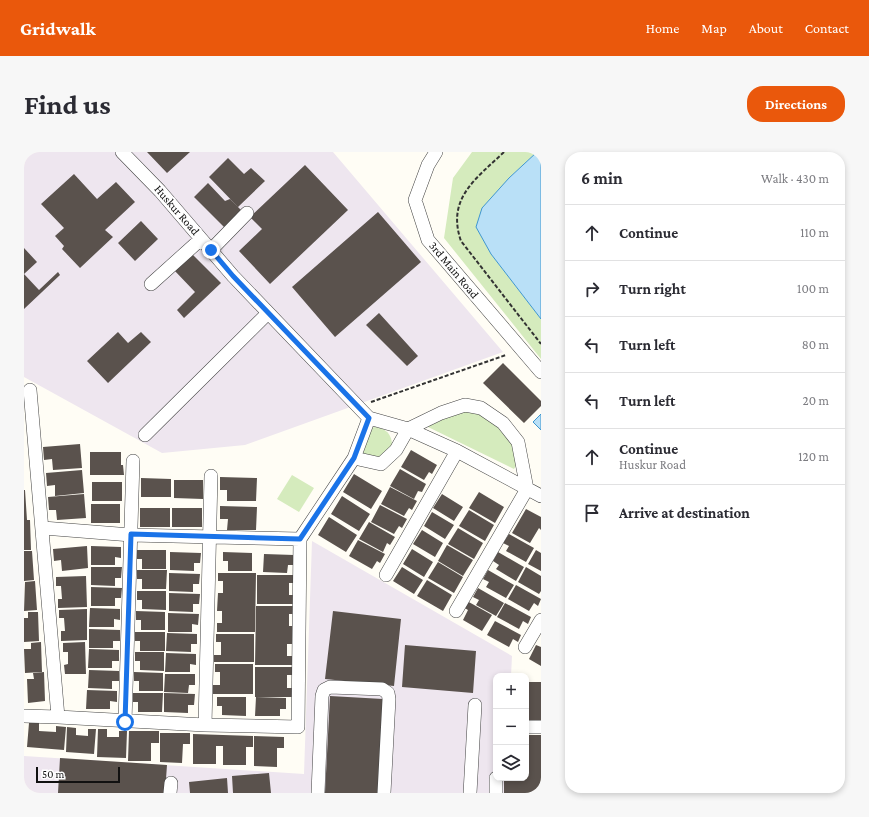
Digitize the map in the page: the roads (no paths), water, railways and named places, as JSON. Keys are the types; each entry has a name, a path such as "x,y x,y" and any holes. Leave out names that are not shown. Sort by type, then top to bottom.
{"street":[{"name":"Huskur Road","path":"122,152 160,191 211,250 268,312 369,418"},
{"name":"3rd Main Road","path":"436,152 428,166 415,200 428,240 541,372"},
{"path":"211,250 247,213"},
{"path":"151,284 201,238"},
{"path":"145,435 268,312"},
{"path":"30,390 58,717"},
{"path":"354,458 381,464 396,450 408,429 441,413 465,405 481,408 503,423 518,442 527,489 456,611"},
{"path":"24,716 205,726 298,727 300,539 354,458 369,418 408,429 457,451 541,496"},
{"path":"386,575 457,451"},
{"path":"125,722 133,461"},
{"path":"205,726 211,476"},
{"path":"42,528 131,534 300,539"},
{"path":"525,647 541,620"},
{"path":"318,793 322,696 324,690 330,687 382,689 388,694 389,699 384,793"},
{"path":"470,793 475,705"},
{"path":"529,727 541,727"},
{"path":"496,781 496,793"}],"water":[{"path":"537,152 541,152 541,319 491,254 476,227 482,208 509,178"},
{"path":"541,414 541,430 533,422"}]}
